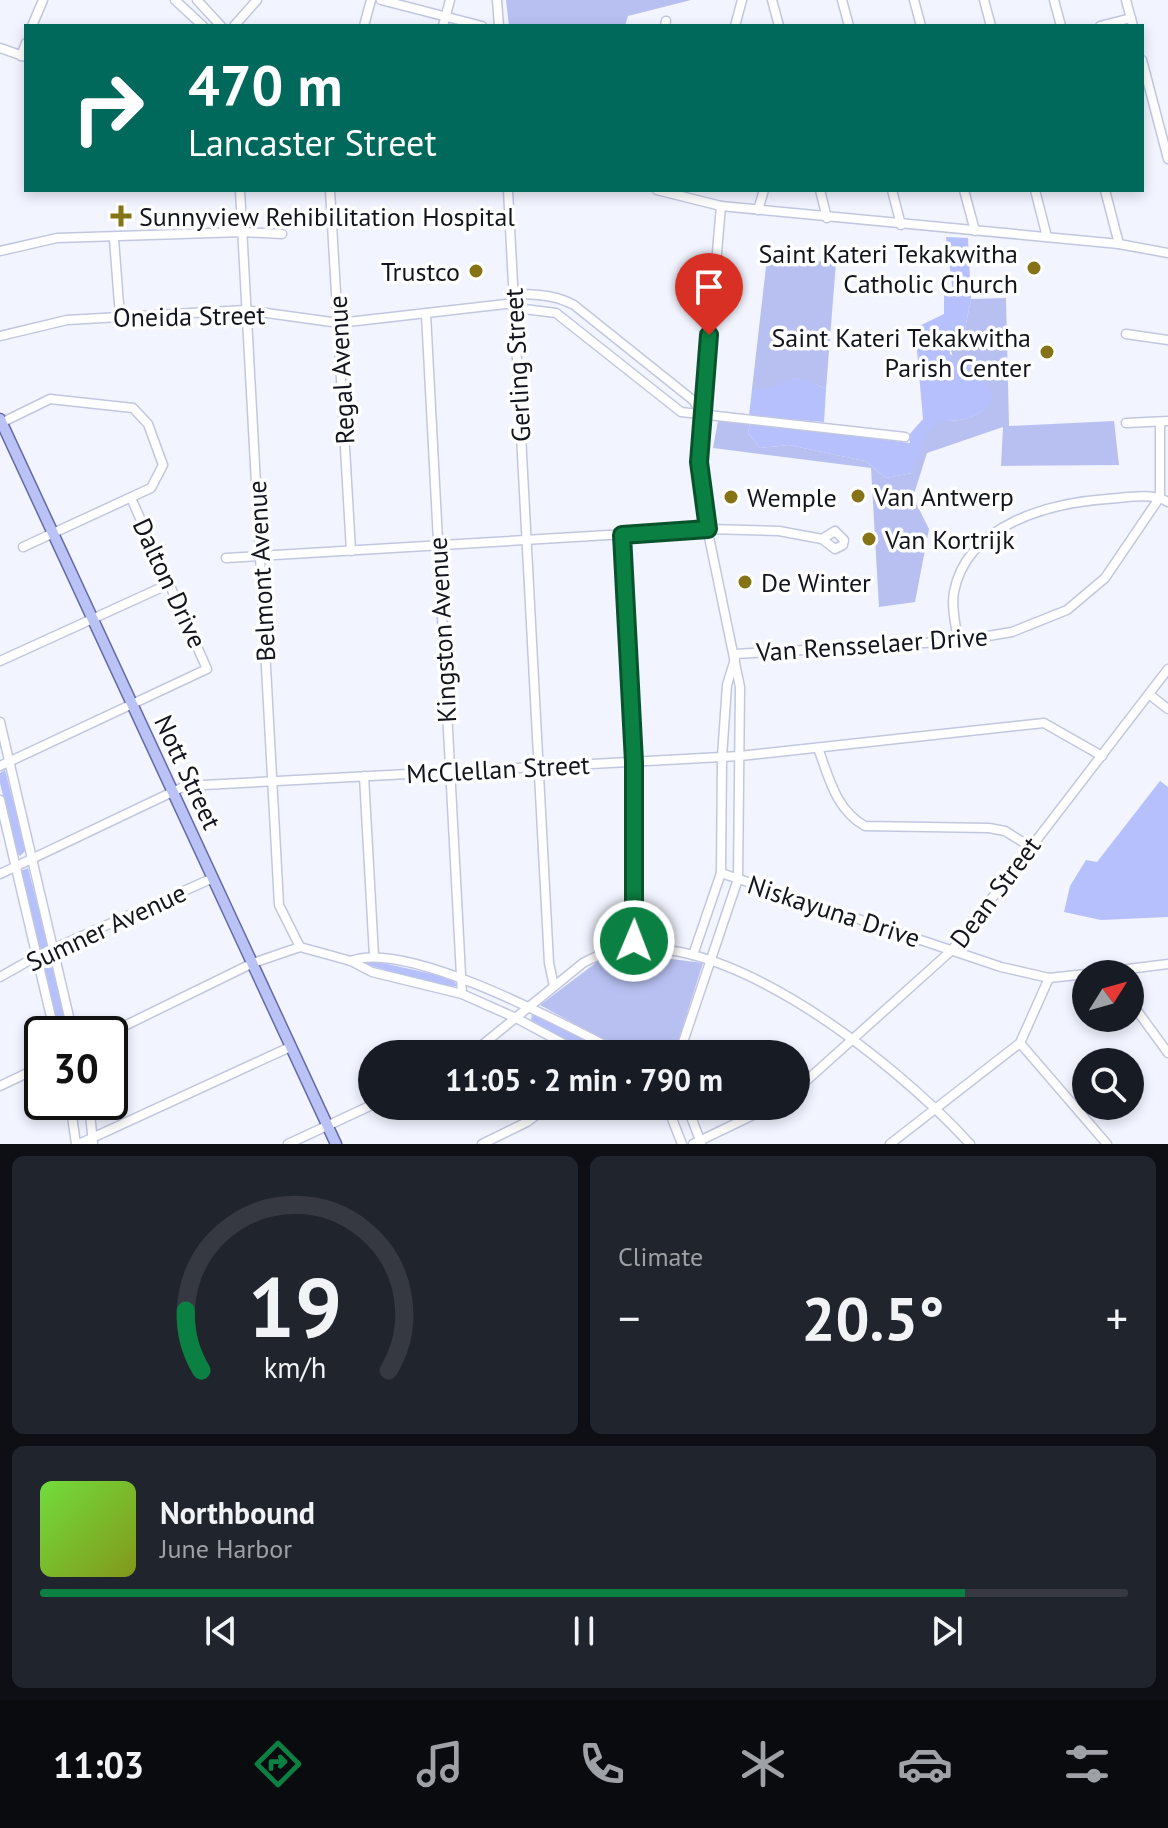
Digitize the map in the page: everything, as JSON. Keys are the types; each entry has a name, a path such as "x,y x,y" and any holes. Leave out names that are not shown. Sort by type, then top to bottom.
{"main road":[{"name":"Nott Street","path":"2,420 336,1144"}],"street":[{"path":"33,24 43,0"},
{"path":"175,0 201,24"},
{"path":"197,0 219,24"},
{"path":"236,24 257,0"},
{"path":"365,24 371,0"},
{"path":"381,0 444,21 467,24"},
{"path":"444,21 450,0"},
{"path":"497,0 499,24"},
{"path":"736,24 742,0"},
{"path":"772,0 778,24"},
{"path":"842,0 848,24"},
{"path":"914,0 920,24"},
{"path":"984,0 990,24"},
{"path":"1054,0 1060,24"},
{"path":"1126,0 1132,22"},
{"path":"0,48 24,57"},
{"path":"1144,68 1168,159"},
{"name":"Belmont Avenue","path":"240,192 279,905 300,947"},
{"name":"Regal Avenue","path":"330,192 351,551"},
{"name":"Gerling Street","path":"508,192 548,954 554,986"},
{"path":"758,210 763,192"},
{"path":"820,192 827,218"},
{"path":"893,192 901,225"},
{"path":"965,192 975,231"},
{"path":"1036,192 1047,237"},
{"path":"1106,192 1119,244"},
{"path":"691,194 721,206 1119,244 1164,251"},
{"path":"683,1040 738,879 740,687 736,654 708,529 699,462 721,206"},
{"path":"0,251 57,238 114,239 242,232 282,234"},
{"path":"114,239 120,317"},
{"name":"Oneida Street","path":"0,336 67,320 245,310 339,323 514,303 523,294 542,295 559,297 574,305 694,401 701,415"},
{"path":"514,303 524,309 556,313 681,412 905,437"},
{"name":"Kingston Avenue","path":"426,314 462,994"},
{"path":"1126,334 1168,340"},
{"path":"2,420 50,399 133,408 148,424 162,471 151,488 23,547"},
{"path":"958,641 953,596 958,576 970,556 985,541 1035,511 1058,504 1164,500 1164,421 1126,423"},
{"name":"Dalton Drive","path":"131,498 207,669 133,706"},
{"name":"Van Rensselaer Drive","path":"736,654 958,641 1041,624 1089,595 1164,500"},
{"path":"226,558 708,529 777,530 822,539"},
{"path":"622,535 634,762 633,947"},
{"path":"0,661 169,584"},
{"path":"693,955 721,873 722,757 727,685 736,654"},
{"name":"Dean Street","path":"810,1077 952,950 1168,669"},
{"path":"1150,695 1168,709"},
{"path":"5,764 133,706"},
{"path":"0,722 5,764 31,856 69,1016"},
{"name":"McClellan Street","path":"0,874 31,856 185,786 740,756 1044,723 1102,756"},
{"path":"818,748 841,806 850,818 865,826 989,828 1005,831 1029,846"},
{"path":"364,776 374,956"},
{"path":"0,800 51,1016"},
{"name":"Niskayuna Drive","path":"721,873 952,950 1049,978 1072,976"},
{"name":"Sumner Avenue","path":"0,977 37,956 213,878"},
{"path":"128,1024 253,963 300,947 351,961 372,972 462,994 557,1040"},
{"path":"488,1040 554,986 602,952 633,947 693,955 789,997 853,1038 937,1107 970,1144"},
{"path":"351,961 374,956 462,980 530,1007 595,1040"},
{"name":"Niskayuna Drive","path":"1144,968 1168,964"},
{"path":"890,1144 1020,1043 1049,978"},
{"path":"1144,1020 1168,1053"},
{"path":"1020,1043 1107,1144"},
{"path":"73,1120 77,1144 93,1141 290,1047"},
{"path":"0,1086 24,1075"},
{"path":"288,1144 358,1112"},
{"path":"91,1120 93,1141"},
{"path":"482,1144 530,1120"},
{"path":"673,1120 682,1144"},
{"path":"691,1120 698,1143 744,1120"}],"shaded area":[{"path":"506,0 691,0 628,16 626,24 509,24"},
{"path":"946,237 968,238 971,299 965,329 949,342 950,354 986,378 995,400 969,418 939,421 912,473 886,478 865,461 789,445 760,448 748,433 750,423 910,443 909,435 923,419 915,328 944,314 944,294 953,292"},
{"path":"767,258 836,262 826,389 811,382 792,379 764,389 752,389"},
{"path":"1006,298 1009,426 1114,421 1119,465 1001,466 1003,427 927,453 913,497 929,529 915,602 879,607 871,468 713,448 718,421 750,423 748,433 760,448 789,445 865,461 886,478 912,473 926,433 939,421 969,418 994,400 980,375 954,362 949,342 965,329 971,299"},
{"path":"789,378 806,379 826,389 824,422 749,416 752,389"},
{"path":"5,770 26,850 20,856 16,852 0,783 0,773"},
{"path":"1160,781 1168,787 1168,917 1101,920 1064,912 1070,886 1086,860 1097,862"},
{"path":"28,868 48,946 40,949 21,871"},
{"path":"633,954 703,963 678,1040 604,1040 540,1005 605,956"},
{"path":"48,957 52,961 65,1016 54,1016 42,962"},
{"path":"364,959 451,978 457,985 452,989 368,965"},
{"path":"537,1013 588,1040 566,1040 531,1020 532,1014"}],"place":[{"name":"Sunnyview Rehibilitation Hospital","path":"121,216"},
{"name":"Saint Kateri Tekakwitha Catholic Church","path":"1034,268"},
{"name":"Trustco","path":"476,271"},
{"name":"Saint Kateri Tekakwitha Parish Center","path":"1047,352"},
{"name":"Van Antwerp","path":"858,496"},
{"name":"Wemple","path":"731,497"},
{"name":"Van Kortrijk","path":"869,539"},
{"name":"De Winter","path":"745,582"}],"route":[{"path":"634,941 634,762 622,535 708,529 699,462 709,335"}]}
